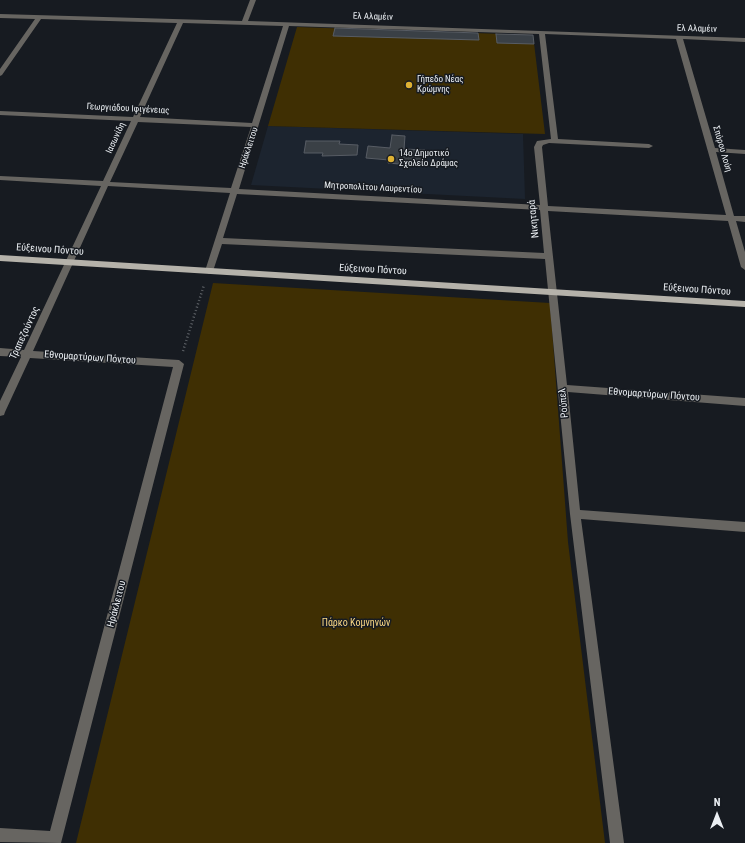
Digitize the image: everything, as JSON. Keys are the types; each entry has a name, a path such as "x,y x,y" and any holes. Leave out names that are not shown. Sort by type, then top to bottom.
{"main road":[{"name":"Εύξεινου Πόντου","path":"0,258 745,304"}],"street":[{"path":"244,22 253,0"},
{"name":"Ελ Αλαμέιν","path":"0,16 244,22 745,40"},
{"path":"0,74 40,17"},
{"name":"Ιασωνίδη","path":"70,263 181,21"},
{"name":"Ηράκλειτου","path":"209,271 287,24"},
{"path":"542,32 555,140 649,146"},
{"name":"Σπύρου Λούη","path":"679,37 745,267"},
{"name":"Γεωργιάδου Ιφιγένειας","path":"0,113 256,125"},
{"name":"Νικηταρά","path":"553,292 538,151 540,143 555,140"},
{"path":"712,150 745,152"},
{"name":"Μητροπολίτου Λαυρεντίου","path":"0,178 745,219"},
{"path":"219,241 549,256"},
{"name":"Τραπεζούντος","path":"0,412 70,263"},
{"name":"Ρούπελ","path":"553,292 574,514 617,843"},
{"name":"Εθνομαρτύρων Πόντου","path":"0,352 179,364"},
{"name":"Ηράκλειτου","path":"55,840 179,364"},
{"name":"Εθνομαρτύρων Πόντου","path":"562,388 745,402"},
{"path":"574,514 745,527"},
{"path":"0,835 55,840"}],"path":[{"path":"179,364 209,271"}],"shaded area":[{"name":"14ο Δημοτικό Σχολείο Δράμας","path":"268,126 523,134 525,199 251,185"}],"green space":[{"name":"Γήπεδο Νέας Κρώμνης","path":"297,27 533,35 545,134 268,126"},
{"name":"Πάρκο Κομνηνών","path":"213,283 550,303 568,542 605,843 76,843"}],"building":[{"path":"335,28 478,33 479,40 333,36"},
{"path":"496,34 533,35 534,44 497,43"},
{"path":"392,135 405,136 404,149 425,150 424,162 400,160 399,164 388,163 389,160 366,158 368,146 390,148"},
{"path":"306,141 340,141 339,144 358,145 357,155 322,156 323,153 304,153"}],"place":[{"name":"Γήπεδο Νέας Κρώμνης","path":"409,85"},
{"name":"14ο Δημοτικό Σχολείο Δράμας","path":"391,159"}]}
